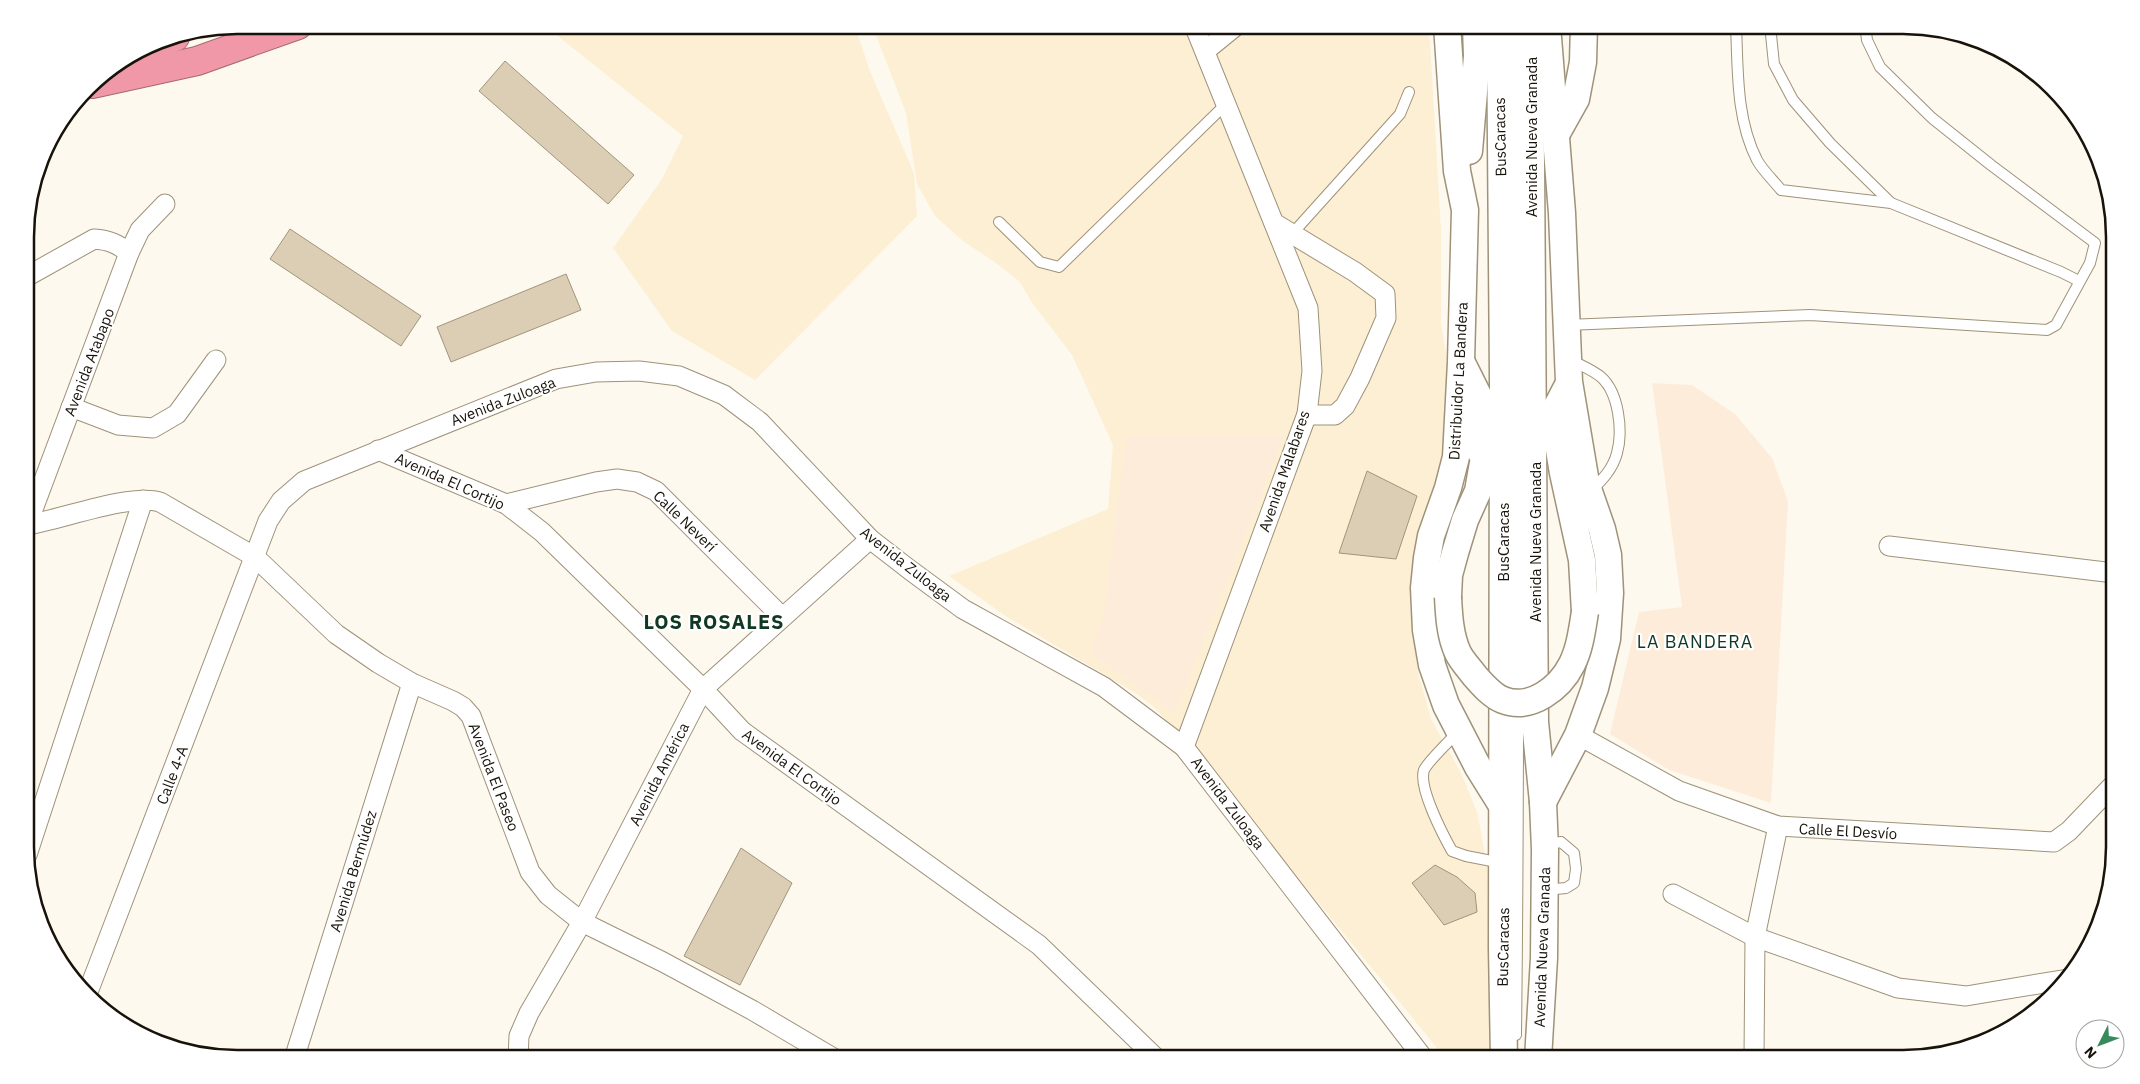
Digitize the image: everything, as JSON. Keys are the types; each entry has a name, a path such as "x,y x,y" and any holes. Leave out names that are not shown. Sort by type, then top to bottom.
{"highway":[{"path":"107,81 197,61 273,34"}],"main road":[{"name":"Distribuidor La Bandera","path":"1448,34 1457,171 1465,210 1462,362 1456,457 1448,488 1431,536 1424,588 1426,630 1432,665 1446,705 1478,767 1503,807"},
{"path":"1465,210 1476,34"},
{"name":"Avenida Nueva Granada","path":"1500,34 1503,378 1502,863 1510,1050"},
{"name":"Avenida Nueva Granada","path":"1530,34 1535,722 1543,802 1544,844 1544,958 1539,1050"},
{"path":"1543,802 1578,735 1595,688 1604,649 1610,593 1606,546 1589,493 1581,460 1569,370 1550,34"},
{"path":"1557,133 1576,99 1583,62 1584,34"},
{"path":"1462,362 1480,399 1478,492"},
{"path":"1503,378 1493,401 1478,492 1466,520 1449,576 1448,597 1449,624 1458,654 1489,691 1502,700 1513,702 1536,700 1547,693 1566,674 1578,649 1585,612 1582,560 1556,432 1557,406 1569,370"},
{"path":"1534,391 1539,412 1542,442 1563,473"}],"street":[{"name":"Avenida Malabares","path":"1184,747 1307,414 1312,371 1308,308 1198,34"},
{"path":"1205,50 1225,34"},
{"name":"Avenida Atabapo","path":"34,505 129,253 140,230 165,204"},
{"path":"1274,224 1354,272 1385,294 1386,318 1360,378 1345,406 1335,415 1307,414"},
{"path":"34,273 94,239 108,240 118,244 129,253"},
{"path":"72,407 118,425 153,428 177,414 216,360"},
{"name":"Avenida Zuloaga","path":"256,558 268,521 282,500 304,481 556,379 596,372 639,371 679,376 724,395 760,422 870,539 963,609 1104,687 1184,747 1417,1050"},
{"name":"Avenida El Cortijo","path":"378,450 506,504 542,532 703,689 742,731 1039,945 1148,1050"},
{"name":"Calle Neverí","path":"506,504 596,482 617,479 637,482 656,491 782,618"},
{"path":"34,834 143,500"},
{"name":"Avenida El Paseo","path":"34,524 143,500 160,502 256,558 336,634 378,663 412,683 464,707 471,716 530,872 548,895 565,910 582,922 663,962 752,1010 820,1050"},
{"name":"Avenida América","path":"518,1050 519,1036 529,1012 582,922 703,689 870,539"},
{"path":"1889,546 2106,572"},
{"name":"Calle 4-A","path":"90,987 256,558"},
{"name":"Avenida Bermúdez","path":"297,1050 412,683"},
{"name":"Calle El Desvío","path":"1578,735 1679,790 1778,826 2054,842 2069,831 2106,792"},
{"path":"1754,1050 1755,937 1778,826"},
{"path":"1673,894 1755,937 1898,988 1966,996 2000,992 2056,981"}],"lane":[{"name":"BusCaracas","path":"1510,1050 1519,917 1518,335 1514,34"},
{"path":"1736,34 1738,88 1745,126 1758,161 1781,190 1890,203 2079,281"},
{"path":"1771,34 1774,64 1793,100 1830,142 1890,203"},
{"path":"1567,324 1810,315 2047,330 2056,325 2090,263 2096,243 1991,166 1932,118 1880,67 1867,40 1866,34"},
{"path":"1292,234 1400,114 1409,92"},
{"path":"999,222 1040,262 1059,267 1226,104"},
{"path":"1569,370 1601,376 1614,394 1619,420 1618,453 1607,476 1589,493"},
{"path":"1459,731 1424,770 1423,783 1437,820 1452,851 1466,856 1502,863"}],"shaded area":[{"path":"555,34 858,34 869,69 914,173 917,216 755,380 672,331 613,248 662,179 683,136"},
{"path":"875,34 1430,34 1441,230 1441,323 1450,379 1452,432 1412,584 1410,606 1418,672 1431,719 1461,773 1477,812 1487,863 1493,922 1500,1050 1439,1050 1203,761 1155,708 1134,692 1007,617 949,576 1108,509 1113,445 1072,355 1033,304 1019,281 963,241 935,216 917,184 906,113"},
{"path":"1652,383 1692,385 1735,414 1772,458 1788,501 1771,803 1669,770 1610,734 1639,612 1682,607"},
{"path":"1126,436 1284,436 1175,714 1091,654 1104,611"}],"building":[{"path":"505,61 634,175 608,204 479,91"},
{"path":"290,229 421,316 401,346 270,259"},
{"path":"566,274 581,310 451,362 437,327"},
{"path":"1367,471 1417,496 1396,559 1339,553"},
{"path":"741,848 792,883 740,985 684,956"},
{"path":"1435,865 1457,877 1475,893 1477,912 1444,925 1412,883"}],"district":[{"name":"LOS ROSALES","path":"714,621"},
{"name":"LA BANDERA","path":"1695,641"}]}
